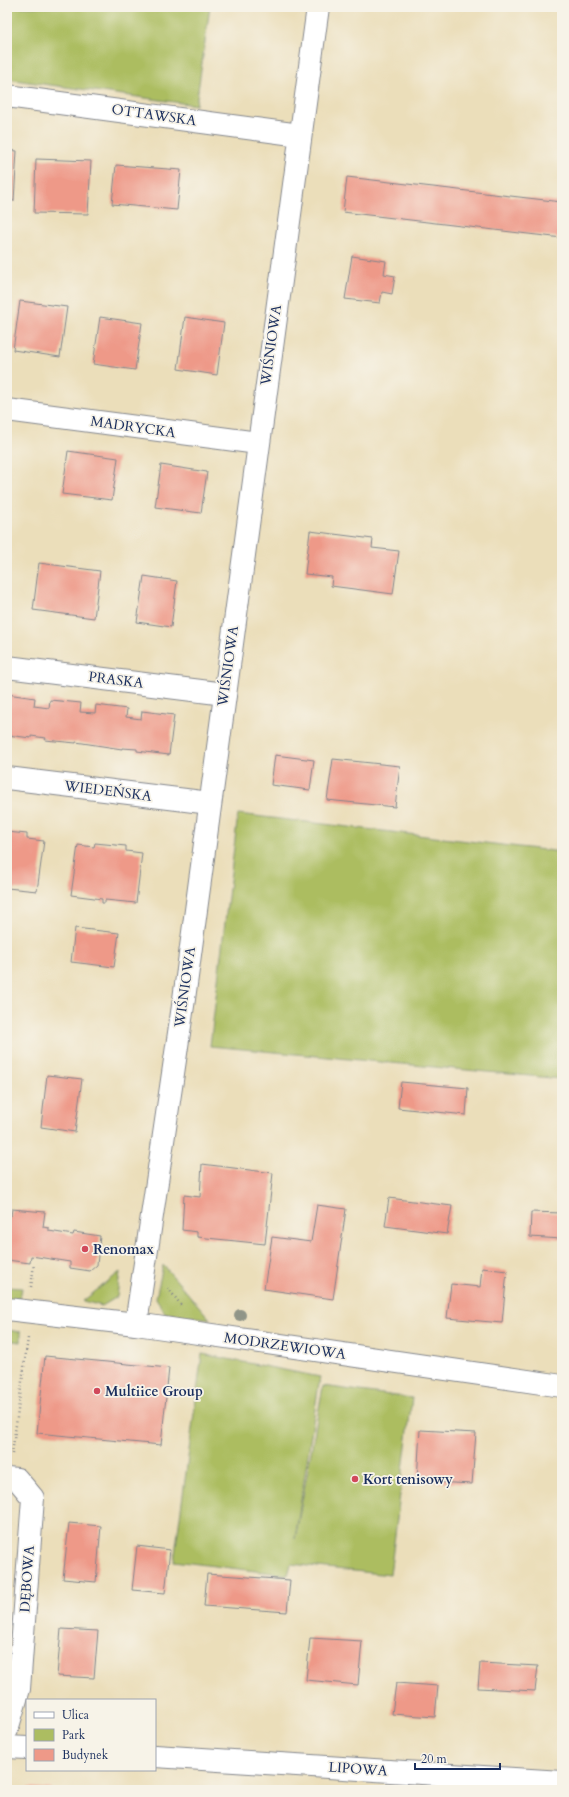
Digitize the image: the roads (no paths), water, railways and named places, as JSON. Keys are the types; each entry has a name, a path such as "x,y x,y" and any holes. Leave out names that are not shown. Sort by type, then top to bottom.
{"street":[{"name":"WIŚNIOWA","path":"136,1324 184,999 318,7"},
{"name":"OTTAWSKA","path":"7,96 300,135"},
{"name":"MADRYCKA","path":"7,410 258,443"},
{"name":"PRASKA","path":"7,667 225,694"},
{"name":"WIEDEŃSKA","path":"7,778 210,803"},
{"name":"MODRZEWIOWA","path":"7,1309 136,1324 562,1386"},
{"name":"DĘBOWA","path":"7,1478 17,1479 33,1498 19,1689 7,1730"},
{"path":"7,1747 26,1748"},
{"name":"LIPOWA","path":"156,1756 562,1782"}],"place":[{"name":"Renomax","path":"85,1249"},
{"name":"Multiice Group","path":"97,1391"},
{"name":"Kort tenisowy","path":"355,1479"}]}
